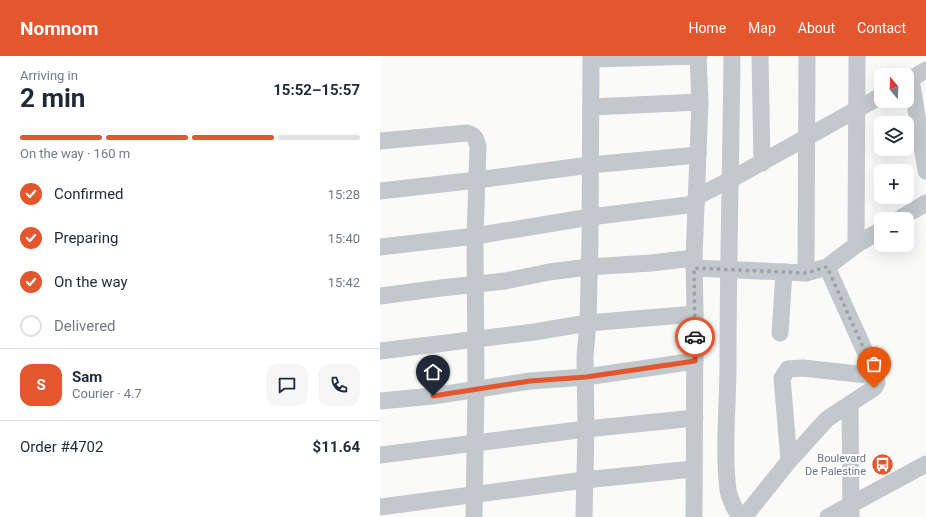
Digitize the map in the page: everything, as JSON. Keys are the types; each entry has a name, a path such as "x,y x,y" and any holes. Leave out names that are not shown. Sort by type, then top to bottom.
{"street":[{"path":"584,517 586,429 585,356 588,323 591,58 698,56 700,102 694,263 694,517"},
{"path":"732,56 726,457 728,491 742,513 827,419 874,388 877,383 876,376 827,267"},
{"path":"760,56 762,163"},
{"path":"806,273 807,56"},
{"path":"856,245 857,56"},
{"path":"914,77 926,70"},
{"path":"380,246 475,236 696,201 730,180 874,100"},
{"path":"590,107 700,102"},
{"path":"914,107 926,172"},
{"path":"380,141 460,133 473,134 476,137 478,146 474,285 476,389 474,517"},
{"path":"380,191 590,165 698,155"},
{"path":"911,212 926,203"},
{"path":"380,296 505,281 549,272 589,267 651,263 694,263 728,270 806,273 827,267 856,245 874,234"},
{"path":"780,333 784,272"},
{"path":"380,351 475,338 534,332 588,323 695,314"},
{"path":"380,401 433,396 530,381 586,377 695,361"},
{"path":"789,461 782,378 788,369 803,368 876,376"},
{"path":"850,404 851,511"},
{"path":"380,455 586,429 695,418"},
{"path":"828,517 851,511 926,464"},
{"path":"380,507 584,480 693,469"}],"way so far":[{"path":"695,337 694,268 806,273 827,267 876,376 877,383 874,388"}],"place":[{"name":"Boulevard De Palestine","path":"882,464"}],"route":[{"path":"433,396 530,381 586,377 695,361 695,337"}]}
